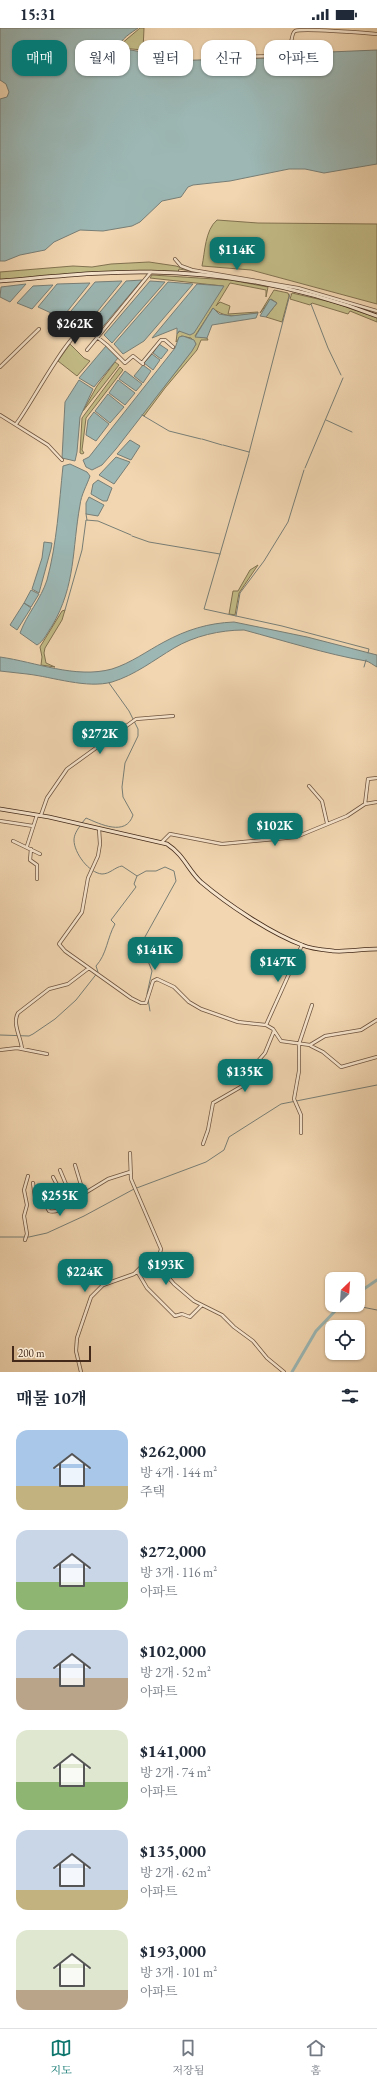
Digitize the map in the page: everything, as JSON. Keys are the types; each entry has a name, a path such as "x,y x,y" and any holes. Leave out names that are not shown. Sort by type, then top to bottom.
{"main road":[{"path":"0,281 62,276 151,272 245,280 334,301 377,316"},
{"path":"0,809 37,814 162,842 171,846 182,855 197,878 219,896 260,924 302,945 335,951 377,949"}],"street":[{"path":"256,56 283,56 290,52 295,31 324,28 346,29 377,34"},
{"path":"175,258 181,266 192,270 298,288 377,311"},
{"path":"87,350 151,272"},
{"path":"16,424 76,332 86,328 107,345 125,363 133,356 143,364 161,340 165,340 173,347"},
{"path":"0,367 39,329"},
{"path":"0,415 48,445 62,460"},
{"path":"41,815 47,798 67,769 136,719 173,716"},
{"path":"365,804 368,779 377,778"},
{"path":"309,786 322,800 327,823"},
{"path":"162,842 170,834 222,844 296,837 347,816 365,804 377,802"},
{"path":"27,846 37,814"},
{"path":"0,821 33,826"},
{"path":"99,829 100,844 98,856 88,878 82,912 59,944 89,968 141,1003 146,1003 153,981 157,979 174,987 192,1004 238,1022 266,1025 274,1031 281,1041 310,1046 323,1052 341,1067 377,1057"},
{"path":"13,841 27,846 40,854"},
{"path":"31,849 30,860 37,866 37,878"},
{"path":"266,1025 302,945"},
{"path":"22,1049 17,1032 16,1017 18,1013 49,989 68,984 89,968"},
{"path":"300,1133 301,1115 294,1099 299,1071 299,1044 312,1005"},
{"path":"310,1046 325,1036 361,1030 377,1020"},
{"path":"202,1144 208,1130 210,1110 213,1103 251,1081 258,1061 265,1053 274,1031"},
{"path":"0,1050 22,1049 47,1054"},
{"path":"130,1153 130,1172 140,1201 161,1249 157,1264 182,1291 202,1306 222,1315 253,1341 267,1358 284,1372"},
{"path":"76,1165 84,1195"},
{"path":"60,1170 73,1201"},
{"path":"33,1183 34,1196 44,1202 50,1212 65,1208 67,1204 84,1195 108,1178 130,1172"},
{"path":"25,1240 27,1234 24,1216 27,1205 24,1190 28,1176"},
{"path":"54,1177 67,1204"},
{"path":"81,1372 76,1344 79,1330 91,1297 106,1284 134,1274 147,1261 158,1257"},
{"path":"137,1271 147,1288 175,1316 182,1314 190,1317 202,1306"}],"shaded area":[{"path":"140,28 144,28 143,40 138,40 138,50 130,49 130,40 126,40"},
{"path":"217,220 258,223 377,224 377,304 251,270 202,266 208,235 213,224"},
{"path":"149,262 176,266 191,271 179,269 178,272 124,271 0,280 0,272"},
{"path":"152,275 230,280 268,287 266,297 266,290 230,283 216,306 220,302 230,306 228,314 258,313 234,316 223,314 213,308 195,336 207,338 208,340 201,340 197,350 144,416 142,414 196,344 191,338 181,336 176,342 177,334 223,286 150,278"},
{"path":"274,290 288,293 289,296 282,322 266,317 277,303 271,299 260,313"},
{"path":"292,293 335,303 377,318 377,322 350,311 348,314 312,303 310,305 290,299"},
{"path":"70,344 84,358 90,361 77,376 58,361"},
{"path":"115,362 119,365 83,411 97,386"},
{"path":"120,367 123,370 86,418 82,450 84,453 82,454 80,453 82,418"},
{"path":"258,565 239,593 235,615 229,614 233,591 238,591 250,570"},
{"path":"65,610 62,620 45,648 44,653 46,663 55,667 41,665 42,657 40,647 62,611"}],"water":[{"path":"0,28 138,28 123,40 75,40 75,76 130,76 130,50 138,51 138,76 193,76 193,60 201,60 201,76 256,76 256,58 264,58 264,76 333,76 333,52 377,50 377,164 324,173 305,169 289,169 230,181 193,185 188,187 181,197 162,201 140,222 132,226 103,231 80,230 54,242 45,250 0,261 0,99 7,97 9,92 6,84 0,80"},
{"path":"142,280 99,331 90,324 126,281"},
{"path":"122,281 88,323 79,314 77,316 71,311 95,282"},
{"path":"150,281 165,282 112,343 104,335"},
{"path":"168,282 193,284 144,341 123,354 114,344"},
{"path":"90,283 62,318 38,307 57,284"},
{"path":"26,284 10,302 0,297 1,287"},
{"path":"197,284 224,286 194,333 190,335 179,331 177,334 177,328 152,338"},
{"path":"53,285 32,309 17,303 33,286"},
{"path":"270,299 277,303 266,317 260,316"},
{"path":"213,308 219,314 231,316 258,313 256,318 212,325 207,338 195,337"},
{"path":"183,336 194,340 196,344 192,351 102,465 92,470 86,467 83,460 89,457 175,348 179,337"},
{"path":"159,344 168,350 161,359 153,353"},
{"path":"106,346 118,358 94,387 79,378"},
{"path":"152,354 160,360 153,370 144,363"},
{"path":"143,365 151,371 143,383 134,376"},
{"path":"125,371 142,384 136,391 119,379"},
{"path":"79,380 93,389 80,417 75,461 62,458 65,402"},
{"path":"118,380 135,393 125,405 109,393"},
{"path":"108,394 124,407 110,423 95,411"},
{"path":"94,412 109,424 96,441 86,435 88,420"},
{"path":"130,440 140,446 131,460 117,454"},
{"path":"116,457 130,462 114,484 99,475"},
{"path":"70,464 87,472 90,476 81,501 77,521 72,567 65,596 60,611 52,626 44,639 37,645 20,633 47,580 55,538 63,466"},
{"path":"98,480 112,488 107,501 103,501 91,494 93,484"},
{"path":"89,497 104,505 98,516 86,514 86,503"},
{"path":"44,542 52,543 39,593 32,589 42,558"},
{"path":"31,590 39,594 31,607 24,603"},
{"path":"24,603 31,608 17,630 10,625"},
{"path":"234,622 307,637 377,655 377,667 366,661 321,651 244,630 226,631 190,640 129,675 112,682 102,684 70,682 37,675 0,671 0,657 56,669 98,672 126,664 164,642 189,631 215,624"}],"waterway":[{"path":"249,453 290,294"},
{"path":"311,304 328,348 341,375"},
{"path":"305,468 343,378"},
{"path":"142,415 169,431 201,439"},
{"path":"326,420 352,432"},
{"path":"202,439 222,445"},
{"path":"223,445 249,452"},
{"path":"249,454 204,609 282,626 369,649 368,653"},
{"path":"236,616 240,593 264,561 288,522 304,470"},
{"path":"86,514 87,520"},
{"path":"65,610 82,550 86,520 98,521 131,535"},
{"path":"132,536 149,542 220,554"},
{"path":"364,667 366,660"},
{"path":"82,823 86,818 112,827 119,827 125,826 130,822 133,815 123,797 122,787 125,763 138,736 138,729 129,711 109,683"},
{"path":"80,826 74,838 77,851 83,862 97,873 105,874 122,866 137,876 146,871 156,871 165,867 174,871 176,881 141,944 152,971 147,994"},
{"path":"0,1035 29,1036 55,1019 76,1000 98,972 96,966 105,951 115,924 111,920 136,887 134,884 137,876"},
{"path":"148,999 150,1011"},
{"path":"0,1237 29,1237 47,1233 84,1216 134,1189 206,1162 224,1150 229,1137 281,1104 377,1085"},
{"path":"365,1288 377,1280"},
{"path":"365,1308 377,1310"},
{"path":"292,1372 316,1331 334,1312"}]}
